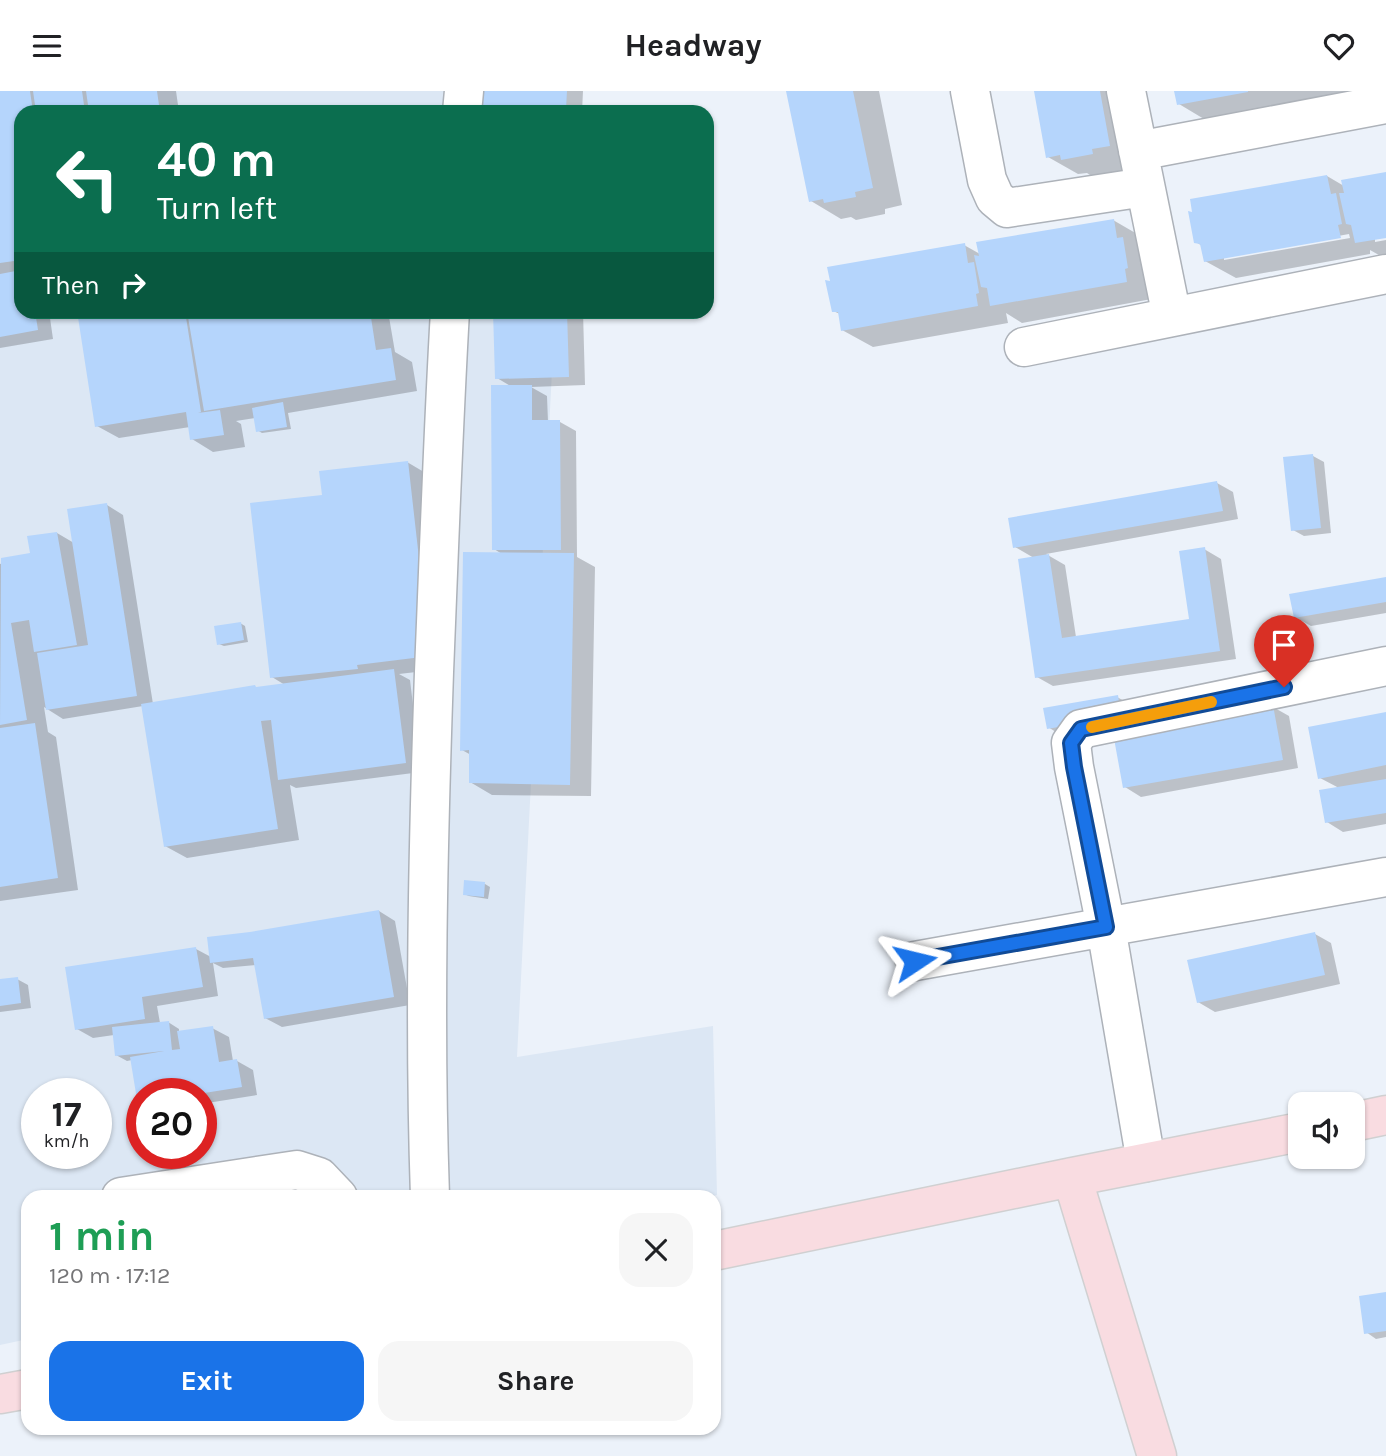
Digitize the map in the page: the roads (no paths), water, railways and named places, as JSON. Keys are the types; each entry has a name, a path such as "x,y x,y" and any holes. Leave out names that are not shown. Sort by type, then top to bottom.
{"main road":[{"path":"1365,1119 1386,1115"},
{"path":"721,1250 1288,1134"},
{"path":"1072,1177 1157,1456"},
{"path":"0,1394 21,1390"}],"street":[{"path":"970,91 987,180 995,198 1007,208 1386,104"},
{"path":"1126,91 1172,317"},
{"path":"1024,348 1386,274"},
{"path":"430,1190 426,1097 427,865 443,422 449,319"},
{"path":"1146,1162 1071,743 1081,729 1386,666"},
{"path":"915,961 1386,877"},
{"path":"167,1190 297,1170 319,1177 331,1190"}]}
